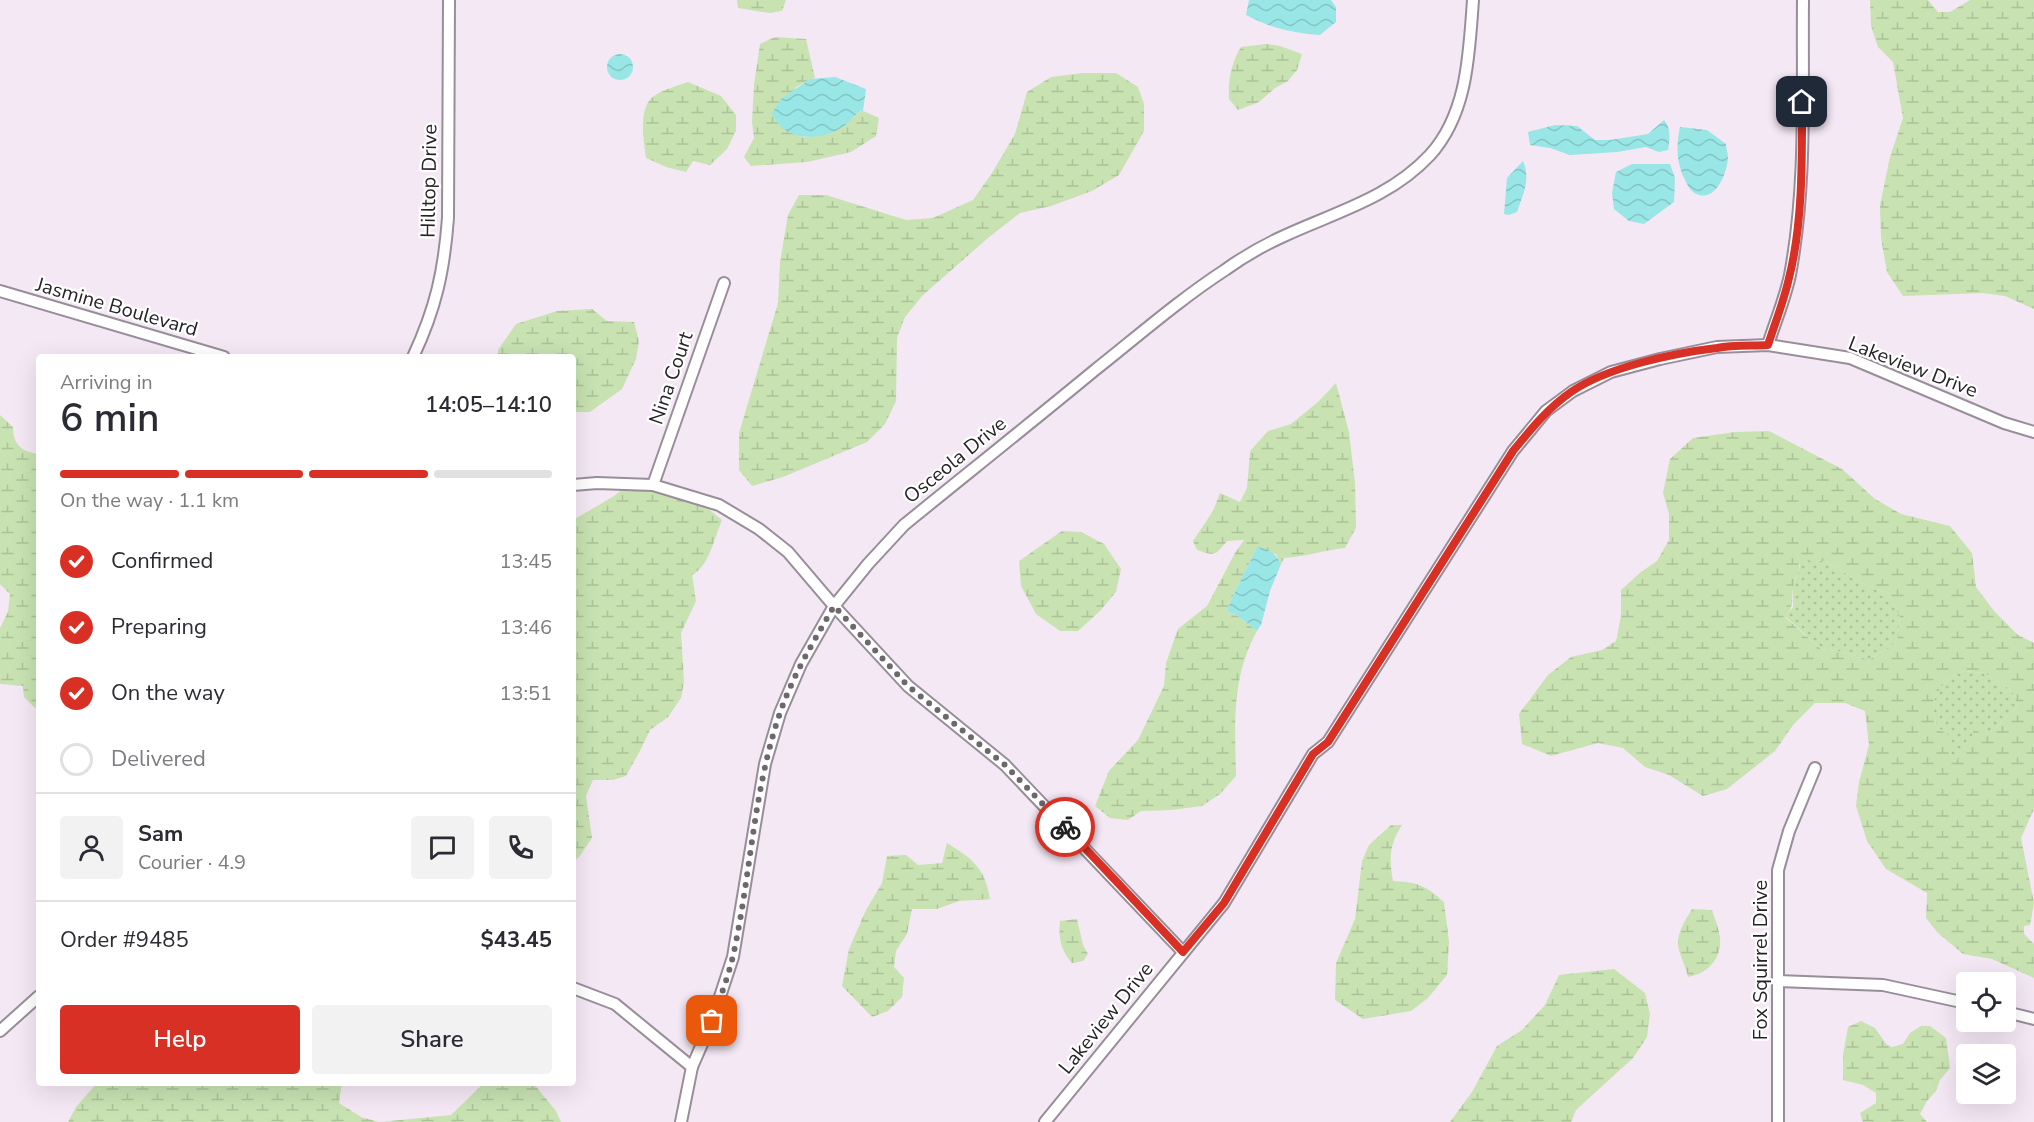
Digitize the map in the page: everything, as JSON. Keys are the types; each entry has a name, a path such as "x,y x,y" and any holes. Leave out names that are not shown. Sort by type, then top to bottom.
{"street":[{"name":"Hilltop Drive","path":"414,354 436,299 445,254 448,218 450,0"},
{"name":"Osceola Drive","path":"681,1122 692,1067 712,1021 733,957 765,764 780,713 801,664 834,606 904,525 1161,317 1225,269 1282,237 1370,201 1402,179 1430,154 1446,130 1462,93 1469,62 1473,0"},
{"path":"1768,345 1789,278 1798,217 1802,122 1803,0"},
{"name":"Nina Court","path":"653,485 723,283"},
{"name":"Jasmine Boulevard","path":"0,291 214,354"},
{"name":"Lakeview Drive","path":"1045,1122 1224,903 1313,754 1328,742 1513,451 1546,411 1573,391 1611,372 1660,359 1718,347 1768,345 1850,358 2004,423 2034,432"},
{"path":"576,485 597,483 653,485 718,506 759,529 788,552 908,686 1005,765 1183,952"},
{"name":"Fox Squirrel Drive","path":"1778,1122 1778,870 1789,831 1815,768"},
{"path":"1777,981 1883,985 1956,1002"},
{"path":"576,989 615,1004 692,1067"},
{"path":"0,1031 36,999"},
{"path":"2016,1014 2034,1019"}],"green space":[{"path":"737,0 786,0 782,11 769,13 738,8"},
{"path":"1870,0 1928,0 1938,12 1950,12 1970,0 2034,0 2034,309 2005,296 1983,293 1903,296 1887,272 1881,238 1880,205 1890,157 1903,118 1893,62 1878,47 1871,26"},
{"path":"775,37 806,39 815,78 795,88 803,137 835,130 861,110 879,118 876,136 851,152 807,162 751,166 744,157 754,138 752,122 754,85 760,44"},
{"path":"1266,44 1280,46 1302,54 1297,70 1288,81 1275,88 1259,102 1238,110 1229,99 1230,78 1235,59 1241,47"},
{"path":"1083,73 1116,73 1138,87 1144,104 1144,131 1119,175 1092,191 1051,206 1020,213 923,295 905,317 897,338 896,401 885,424 867,442 783,477 752,486 739,470 739,433 778,303 780,262 788,215 799,195 826,195 906,220 933,218 973,200 1015,134 1027,92 1051,77"},
{"path":"688,82 721,96 736,115 736,131 727,149 710,165 693,161 686,172 666,167 646,158 643,121 646,107 652,97"},
{"path":"592,309 607,321 634,322 639,341 636,359 622,389 590,412 576,412 576,354 498,354 498,350 516,324 557,311"},
{"path":"1336,383 1349,432 1355,483 1356,528 1345,548 1284,558 1281,564 1276,554 1257,547 1237,587 1227,611 1238,616 1257,631 1243,666 1236,702 1236,776 1220,794 1202,806 1141,811 1128,820 1110,818 1095,806 1109,771 1138,740 1164,686 1166,663 1178,629 1207,606 1244,540 1227,541 1217,552 1211,554 1197,550 1193,541 1213,511 1220,493 1240,502 1247,488 1250,451 1268,431 1291,424 1318,402"},
{"path":"0,415 13,427 17,443 23,449 36,453 36,709 24,697 23,686 0,684 0,628 8,612 10,594 0,584"},
{"path":"1769,431 1842,469 1875,499 1901,514 1950,526 1972,553 1976,587 1994,611 2018,635 2034,643 2034,809 2021,838 2034,903 2030,925 2024,926 2024,934 2034,944 2034,978 1992,959 1963,954 1937,932 1926,918 1927,893 1886,869 1867,841 1856,806 1859,782 1869,745 1865,711 1845,703 1815,703 1793,725 1775,751 1727,789 1703,796 1669,775 1645,767 1623,748 1598,743 1551,756 1522,744 1519,714 1548,675 1571,657 1602,650 1616,641 1621,616 1621,590 1657,561 1669,540 1669,514 1663,493 1670,459 1693,438 1735,432","holes":["1800,560 1825,561 1867,586 1889,593 1900,617 1897,642 1869,660 1843,652 1821,649 1786,618 1792,604","1964,671 1984,673 2005,685 2014,694 2017,707 1991,732 1974,726 1969,745 1956,761 1948,758 1951,754 1951,737 1936,727 1934,702 1945,683"]},
{"path":"623,489 653,490 705,506 722,520 711,551 703,565 692,575 696,601 681,633 684,682 681,698 668,717 650,730 626,776 613,780 593,780 586,796 592,838 576,860 576,518"},
{"path":"1062,531 1081,532 1104,544 1121,569 1116,592 1078,631 1060,631 1036,614 1021,586 1019,561"},
{"path":"1800,559 1825,561 1867,586 1889,593 1900,617 1897,642 1869,660 1843,652 1821,649 1786,617 1793,607 1793,587"},
{"path":"1964,671 1984,673 2005,685 2014,694 2017,707 1991,732 1973,740 1957,761 1947,759 1942,730 1936,728 1934,702 1945,683"},
{"path":"1391,825 1402,825 1391,852 1393,881 1409,882 1421,886 1444,902 1449,942 1447,975 1428,998 1411,1011 1363,1019 1335,1000 1336,963 1355,919 1362,861 1369,845"},
{"path":"947,843 976,865 985,879 990,899 959,901 937,909 912,909 907,934 896,951 894,967 904,978 902,997 888,1011 872,1017 842,986 849,949 866,910 882,883 887,856 906,855 918,865 942,863"},
{"path":"1692,909 1712,910 1719,931 1720,946 1716,959 1707,969 1688,977 1678,940 1682,926"},
{"path":"1077,919 1083,945 1088,954 1083,961 1072,963 1061,944 1060,921"},
{"path":"1614,969 1645,993 1650,1014 1647,1037 1633,1058 1576,1110 1571,1122 1450,1122 1472,1092 1497,1046 1522,1030 1545,1005 1559,975"},
{"path":"1861,1021 1875,1028 1886,1044 1892,1047 1903,1044 1910,1033 1921,1026 1930,1026 1946,1038 1950,1068 1940,1080 1936,1091 1920,1114 1927,1122 1863,1122 1860,1113 1876,1103 1876,1093 1863,1085 1843,1080 1843,1055 1848,1027"},
{"path":"94,1086 342,1086 339,1103 361,1117 379,1122 68,1122 76,1107"},
{"path":"481,1086 536,1086 556,1111 561,1122 380,1122 451,1115"}],"water":[{"path":"1249,0 1331,0 1336,7 1336,22 1320,35 1282,29 1246,15"},
{"path":"620,54 630,57 633,67 630,77 620,80 610,77 607,67 610,57"},
{"path":"835,77 866,89 863,111 861,110 835,131 814,137 794,134 777,123 772,113 781,99 810,79"},
{"path":"1664,120 1669,130 1669,146 1668,150 1659,152 1646,147 1617,152 1570,155 1550,148 1530,145 1528,132 1555,125 1577,126 1595,140 1610,140 1648,134"},
{"path":"1680,127 1707,130 1726,144 1728,158 1726,170 1720,184 1711,193 1699,195 1688,186 1680,168 1678,155"},
{"path":"1523,161 1526,174 1524,193 1517,212 1504,214 1507,178"},
{"path":"1632,164 1670,164 1675,178 1674,202 1644,224 1629,221 1614,209 1612,193 1616,172"},
{"path":"1257,547 1271,552 1281,564 1257,631 1238,616 1227,611"}],"way so far":[{"path":"712,1021 733,957 765,764 782,708 801,664 834,606 908,686 1005,765 1065,827"}],"route":[{"path":"1065,827 1183,952 1224,903 1313,754 1328,742 1513,451 1546,411 1573,391 1611,372 1718,347 1768,345 1789,278 1795,243 1800,193 1802,102"}]}
